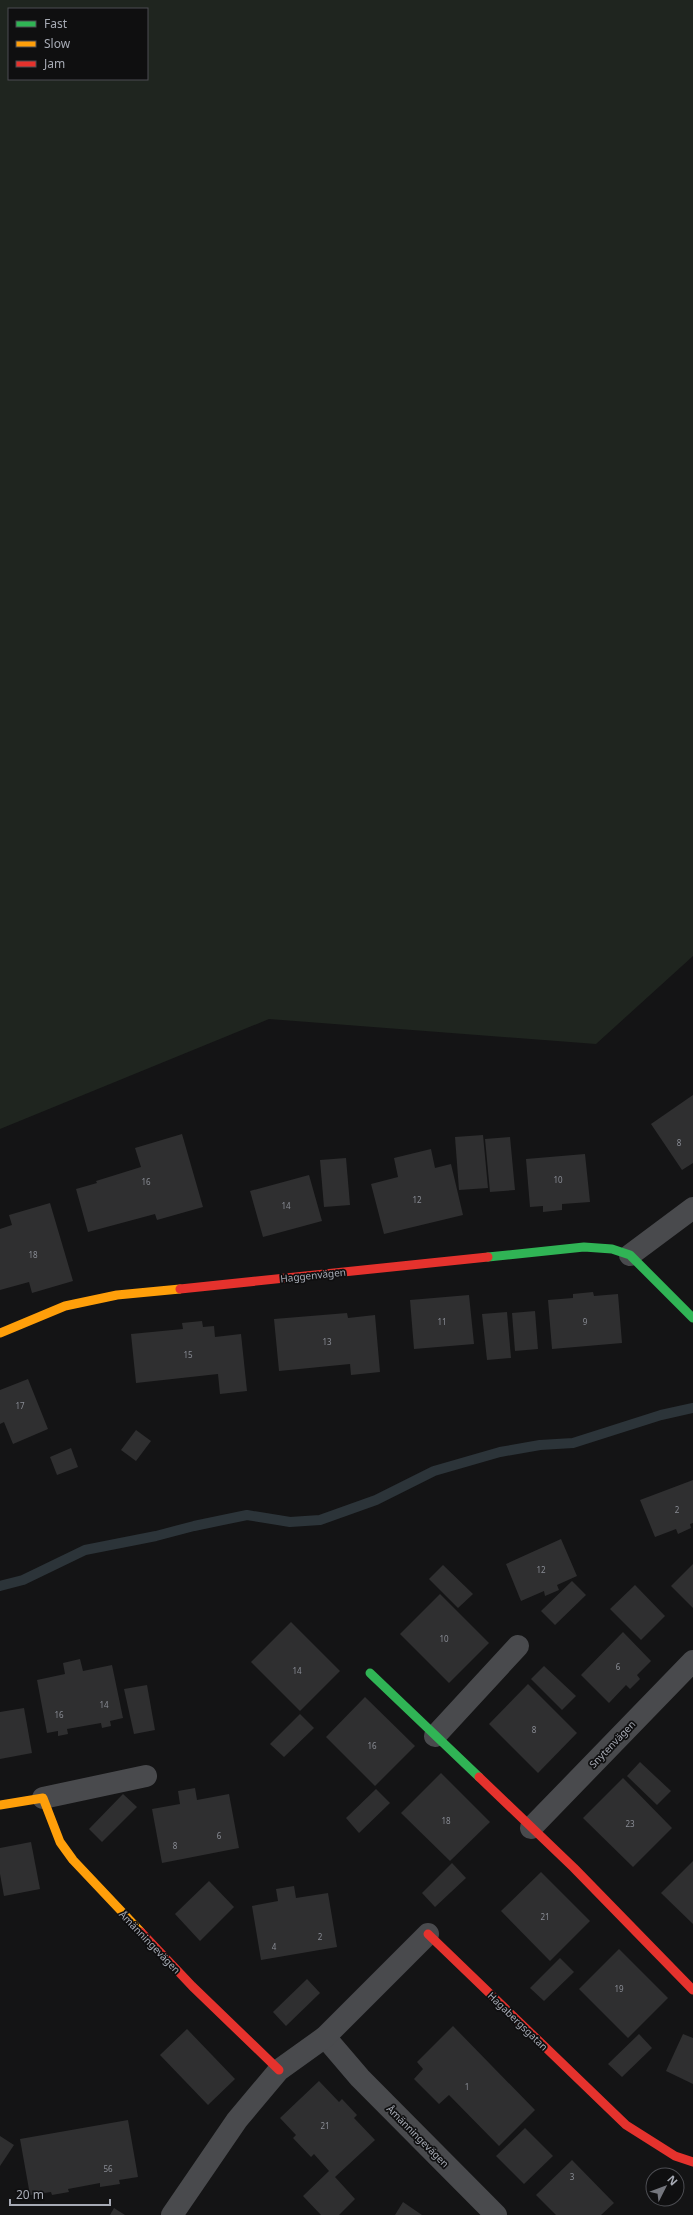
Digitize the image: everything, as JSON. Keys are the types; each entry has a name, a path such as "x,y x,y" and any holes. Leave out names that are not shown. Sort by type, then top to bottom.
{"street":[{"path":"630,1255 693,1208"},
{"name":"Haggenvägen","path":"0,1333 65,1306 117,1295 584,1247 612,1249 630,1255 693,1318"},
{"path":"435,1736 518,1646"},
{"name":"Snytenvägen","path":"531,1828 693,1661"},
{"path":"370,1673 574,1868 650,1948 693,1990"},
{"path":"0,1805 43,1798 146,1776"},
{"name":"Åmänningevägen","path":"43,1798 60,1842 73,1860 192,1986 279,2070"},
{"name":"Hagabergsgatan","path":"325,2037 428,1934 626,2125 675,2156 693,2162"},
{"path":"172,2215 223,2139 279,2070 325,2037"},
{"name":"Åmänningevägen","path":"325,2037 360,2078 496,2215"}],"shaded area":[{"path":"0,0 693,0 693,956 596,1044 269,1019 0,1129"}],"building":[{"path":"693,1095 693,1163 682,1170 651,1124"},
{"path":"182,1134 203,1207 157,1220 155,1214 88,1232 76,1189 141,1167 135,1148"},
{"path":"483,1135 488,1188 459,1190 455,1137"},
{"path":"510,1137 515,1190 490,1192 485,1139"},
{"path":"431,1149 435,1168 451,1164 463,1215 384,1234 371,1184 398,1177 394,1158"},
{"path":"585,1154 590,1202 562,1204 562,1210 543,1212 543,1206 530,1207 526,1159"},
{"path":"346,1158 350,1205 324,1207 320,1160"},
{"path":"309,1175 322,1221 263,1237 250,1191"},
{"path":"50,1203 73,1281 32,1293 29,1282 0,1290 0,1229 12,1225 9,1215"},
{"path":"593,1292 594,1296 618,1294 622,1343 552,1349 548,1300 573,1298 573,1294"},
{"path":"469,1295 474,1344 414,1349 410,1300"},
{"path":"535,1311 538,1349 515,1351 512,1313"},
{"path":"507,1312 511,1358 487,1360 482,1314"},
{"path":"347,1313 348,1318 375,1315 380,1372 351,1375 350,1364 279,1371 274,1319"},
{"path":"202,1321 203,1327 214,1326 215,1337 241,1334 247,1391 220,1394 218,1374 136,1383 131,1334 183,1329 182,1323"},
{"path":"28,1379 48,1429 13,1444 4,1422 0,1424 0,1390"},
{"path":"136,1430 151,1441 136,1461 121,1450"},
{"path":"71,1448 78,1467 57,1475 50,1457"},
{"path":"693,1480 693,1523 690,1524 691,1528 678,1534 676,1529 655,1537 640,1500"},
{"path":"561,1539 577,1576 557,1585 559,1590 545,1596 544,1591 521,1601 506,1564"},
{"path":"693,1564 693,1608 671,1586"},
{"path":"443,1565 473,1594 458,1608 429,1579"},
{"path":"572,1581 586,1595 555,1625 541,1611"},
{"path":"635,1585 665,1616 641,1640 610,1609"},
{"path":"440,1594 489,1643 449,1683 400,1634"},
{"path":"291,1622 340,1671 300,1711 251,1662"},
{"path":"623,1632 651,1661 637,1675 640,1679 630,1689 626,1685 609,1703 581,1675"},
{"path":"80,1659 83,1671 112,1665 123,1718 110,1721 111,1726 102,1728 101,1723 67,1729 68,1734 58,1736 58,1731 47,1733 37,1680 65,1674 63,1663"},
{"path":"544,1666 576,1696 562,1710 531,1679"},
{"path":"528,1684 577,1733 538,1773 489,1724"},
{"path":"147,1685 155,1730 134,1734 124,1689"},
{"path":"365,1697 415,1746 375,1786 326,1737"},
{"path":"24,1708 32,1753 0,1759 0,1712"},
{"path":"300,1714 314,1728 284,1757 270,1744"},
{"path":"640,1762 671,1791 657,1805 627,1776"},
{"path":"441,1773 490,1822 450,1861 401,1813"},
{"path":"623,1778 672,1828 633,1867 583,1818"},
{"path":"195,1788 197,1800 229,1794 239,1848 162,1863 152,1809 180,1804 178,1791"},
{"path":"376,1789 390,1803 359,1833 346,1818"},
{"path":"123,1794 137,1807 102,1842 89,1829"},
{"path":"31,1842 40,1889 4,1896 0,1874 0,1848"},
{"path":"693,1861 693,1924 661,1893"},
{"path":"452,1863 466,1878 435,1907 422,1893"},
{"path":"541,1872 590,1921 550,1961 501,1911"},
{"path":"209,1881 234,1907 200,1941 175,1914"},
{"path":"294,1886 296,1898 328,1893 337,1947 261,1960 252,1906 278,1901 276,1889"},
{"path":"619,1949 668,1998 628,2038 579,1989"},
{"path":"560,1958 574,1972 544,2001 530,1988"},
{"path":"307,1979 320,1993 286,2026 273,2012"},
{"path":"453,2026 535,2110 499,2146 449,2095 439,2104 414,2079 423,2069 417,2062"},
{"path":"187,2029 235,2079 208,2105 160,2055"},
{"path":"639,2034 652,2048 622,2077 608,2064"},
{"path":"683,2034 693,2038 693,2084 666,2071"},
{"path":"319,2081 339,2102 342,2099 357,2115 354,2118 375,2140 335,2177 355,2199 339,2215 321,2215 303,2196 329,2171 314,2154 311,2157 293,2138 296,2135 280,2118"},
{"path":"128,2120 138,2177 119,2180 120,2184 100,2187 100,2183 68,2189 69,2192 52,2195 51,2192 30,2195 20,2139"},
{"path":"525,2128 553,2156 524,2184 496,2156"},
{"path":"0,2136 14,2145 0,2166"},
{"path":"572,2160 614,2203 601,2215 556,2215 536,2195"},
{"path":"403,2202 422,2215 395,2215"},
{"path":"114,2208 125,2215 110,2215"}],"waterway":[{"path":"0,1586 23,1580 85,1550 156,1536 247,1515 290,1522 320,1520 376,1500 434,1471 500,1452 540,1445 573,1443 661,1415 693,1408"}],"traffic: fast":[{"path":"488,1257 584,1247 612,1249 630,1255 693,1318"},
{"path":"370,1673 479,1777"}],"traffic: slow":[{"path":"0,1333 65,1306 117,1295 180,1289"},
{"path":"0,1805 43,1798 60,1842 73,1860 141,1932"}],"traffic: jam":[{"path":"180,1289 488,1257"},
{"path":"479,1777 574,1868 693,1990"},
{"path":"141,1932 192,1986 279,2070"},
{"path":"428,1934 626,2125 675,2156 693,2162"}]}
